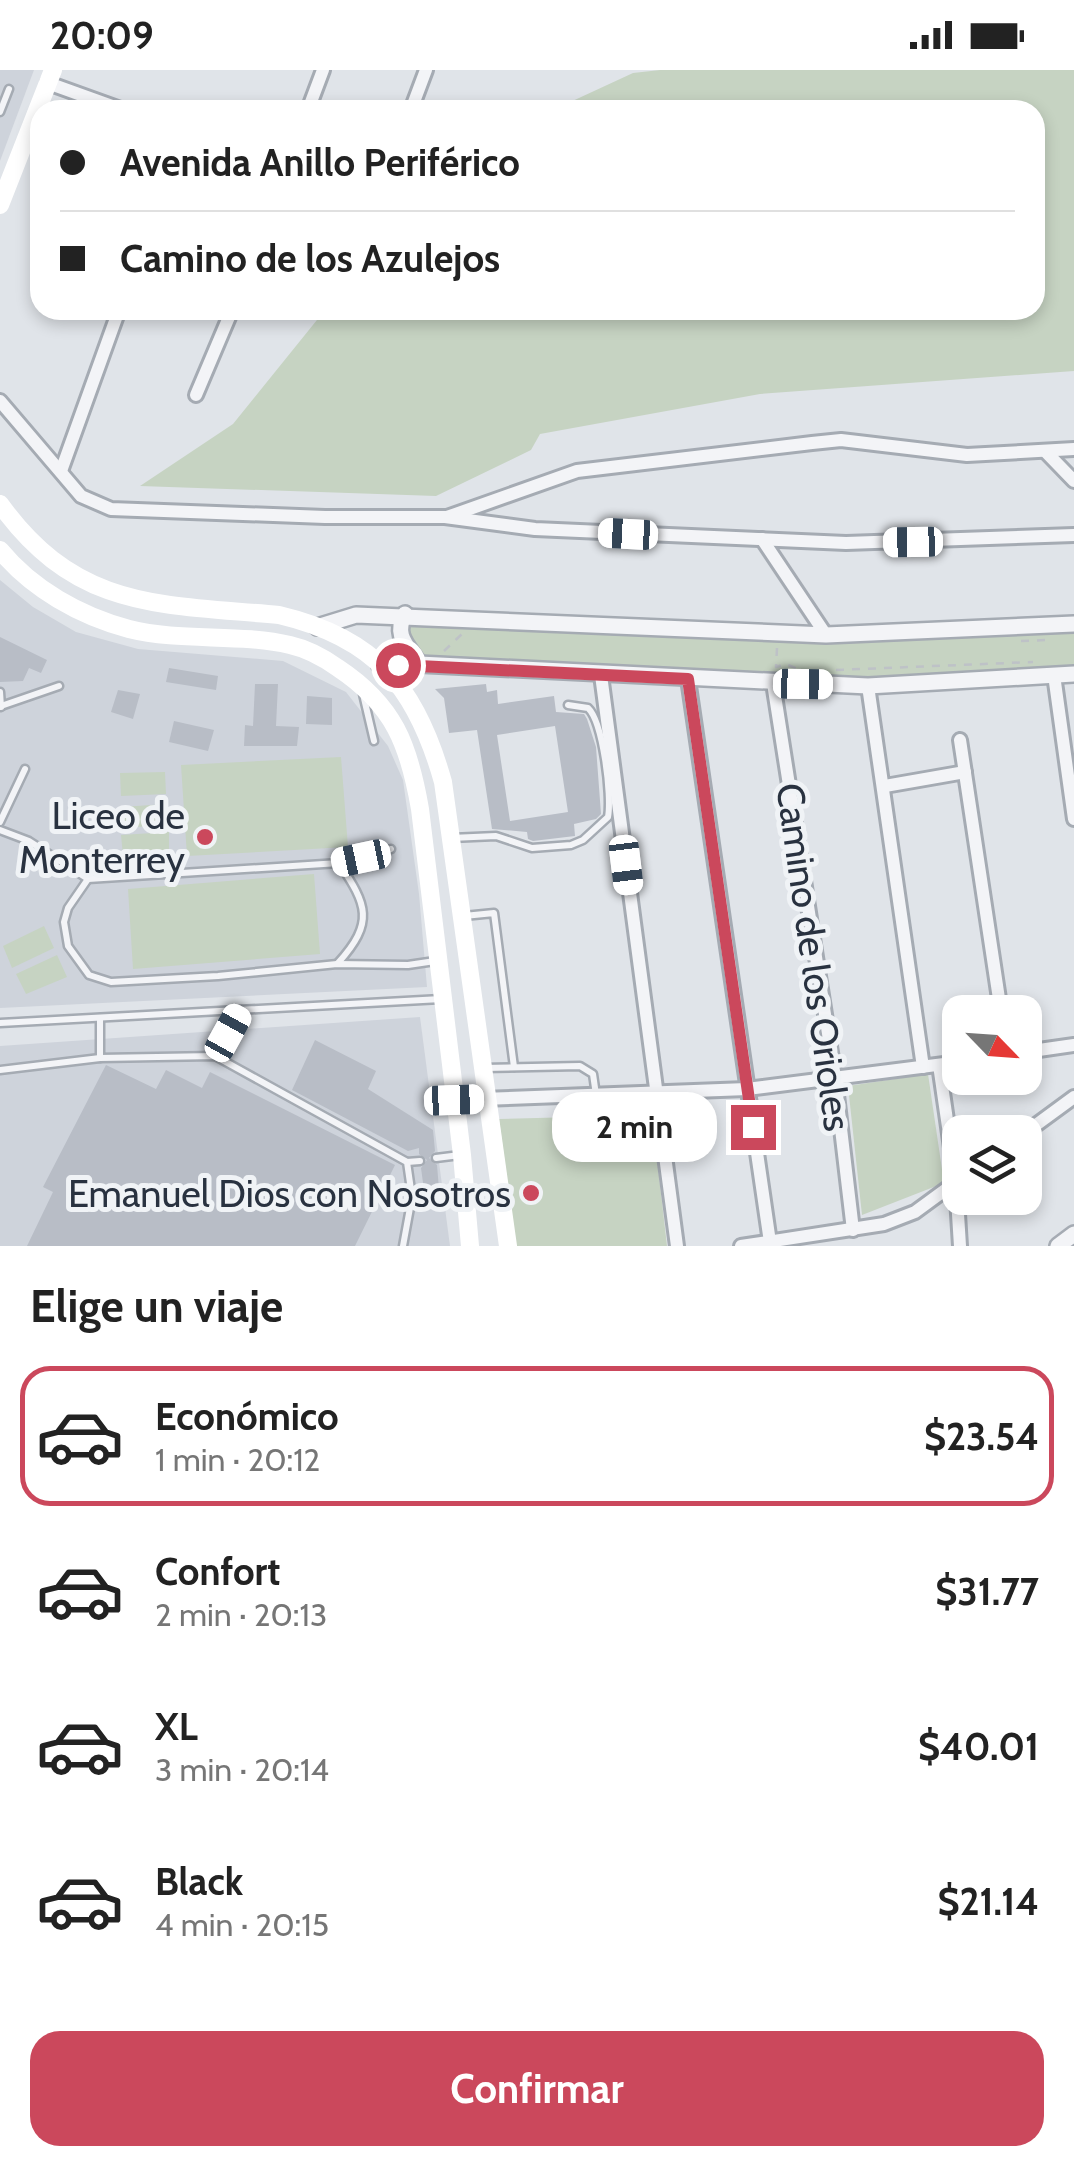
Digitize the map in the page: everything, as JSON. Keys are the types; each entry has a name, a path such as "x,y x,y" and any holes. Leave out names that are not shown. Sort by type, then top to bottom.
{"main road":[{"path":"35,100 47,74"},
{"path":"38,100 47,74"},
{"path":"0,174 30,110"},
{"path":"0,205 30,121"},
{"path":"0,504 54,560 106,592 164,605 280,615 352,642 402,686 423,720 443,782 508,1246"},
{"path":"0,550 40,587 82,613 130,629 290,645 321,656 362,683 400,732 412,766 440,961 470,1246"},
{"path":"462,1155 484,1156 494,1148"},
{"path":"466,1197 486,1195 500,1200"}],"street":[{"path":"312,100 323,70"},
{"path":"415,100 426,70"},
{"path":"47,74 102,100"},
{"path":"60,470 115,320"},
{"path":"196,394 228,320"},
{"path":"0,401 82,496 111,509 445,518 535,530 762,539 946,542 1074,535"},
{"path":"445,518 550,479 607,466 842,440 967,454 1074,449"},
{"path":"1045,451 1074,481"},
{"path":"762,539 826,635"},
{"path":"405,614 401,639 419,664"},
{"path":"317,627 346,616 405,614 826,635 1074,624"},
{"path":"380,666 419,664 868,686 1074,674"},
{"path":"601,675 677,1246"},
{"path":"1054,675 1074,819"},
{"path":"688,679 770,1242"},
{"name":"Camino de los Orioles","path":"773,683 835,1078 853,1230"},
{"path":"868,686 923,1067"},
{"path":"960,740 998,995"},
{"path":"884,786 964,772"},
{"path":"1042,1050 1074,1045"},
{"path":"939,1065 947,1115"},
{"path":"454,1100 747,1089 942,1065"},
{"path":"1042,1120 1074,1097"},
{"path":"741,1246 871,1228 915,1212 942,1193"},
{"path":"959,1215 960,1246"},
{"path":"1058,1246 1074,1234"}],"lane":[{"path":"0,112 9,89"},
{"path":"362,683 374,742"},
{"path":"0,692 0,707 59,686"},
{"path":"450,838 496,836 532,848 570,845 583,840 608,817 596,718 588,708 568,704"},
{"path":"0,822 25,769"},
{"path":"0,830 30,841 88,879 339,863 390,850"},
{"path":"337,964 356,942 364,918 359,892 339,863"},
{"path":"88,879 68,908 65,933 82,969 104,980 200,978 337,964 408,965 440,961"},
{"path":"463,917 494,912 514,1067"},
{"path":"0,1023 442,998"},
{"path":"215,1056 241,1010"},
{"path":"100,1018 100,1058"},
{"path":"0,1070 100,1058 215,1056 407,1162 420,1160"},
{"path":"483,1068 588,1069 593,1074 596,1095"},
{"path":"436,1158 462,1155"},
{"path":"403,1246 412,1196 407,1162"},
{"path":"412,1196 424,1196"},
{"path":"440,1196 466,1197"}],"path":[{"path":"778,632 776,667 786,664 805,671"},
{"path":"832,670 1037,662"}],"shaded area":[{"path":"0,70 34,70 0,161"},
{"name":"Liceo de Monterrey","path":"0,580 33,607 76,632 138,649 283,661 346,692 388,746 403,780 427,987 0,1008"},
{"path":"420,1017 450,1246 0,1246 0,1046"}],"green space":[{"path":"1074,70 1074,371 760,394 540,434 531,450 436,496 140,486 233,424 317,320 1045,320 1045,100 575,100 633,73"},
{"path":"405,624 807,641 1074,631 1074,669 832,678 428,658 411,646"},
{"path":"341,757 348,847 187,856 181,765"},
{"path":"165,772 166,794 121,796 120,773"},
{"path":"167,804 166,825 122,828 121,807"},
{"path":"169,832 169,853 123,856 121,835"},
{"path":"314,874 320,954 133,969 128,889"},
{"path":"44,926 54,948 12,968 3,946"},
{"path":"57,955 67,977 26,994 16,974"},
{"path":"928,1074 942,1184 862,1215 848,1086"},
{"path":"652,1115 667,1246 516,1246 499,1119"}],"building":[{"path":"0,637 47,660 41,673 29,668 23,681 0,682"},
{"path":"169,668 218,676 216,690 166,682"},
{"path":"255,684 278,684 276,726 299,727 297,746 244,746 245,725 253,726"},
{"path":"486,684 487,692 497,690 498,704 554,696 556,712 584,714 596,747 601,814 574,824 575,836 533,841 528,839 527,832 492,829 477,730 449,733 444,698 435,689","holes":["555,726 568,812 510,821 497,735"]},
{"path":"118,690 140,694 133,719 111,712"},
{"path":"307,696 332,698 332,725 306,724"},
{"path":"174,721 214,730 208,751 169,742"},
{"path":"315,1040 376,1071 368,1089 433,1130 435,1151 429,1158 437,1165 439,1189 432,1197 441,1206 426,1207 431,1196 424,1190 421,1168 427,1160 419,1154 419,1148 408,1151 292,1090"},
{"path":"106,1065 156,1089 166,1070 202,1088 210,1072 395,1165 355,1246 27,1246 53,1192 43,1187"}],"place":[{"name":"Liceo de Monterrey","path":"205,837"},
{"name":"Emanuel Dios con Nosotros","path":"531,1193"}],"route":[{"path":"398,665 688,679 753,1127"}]}
